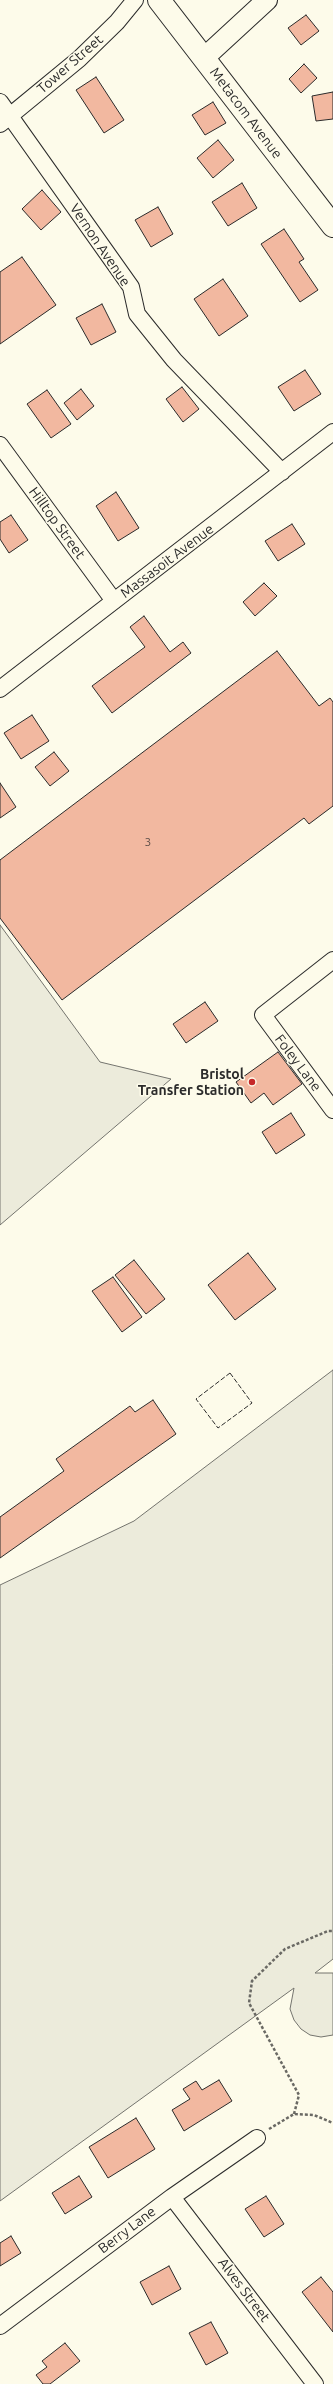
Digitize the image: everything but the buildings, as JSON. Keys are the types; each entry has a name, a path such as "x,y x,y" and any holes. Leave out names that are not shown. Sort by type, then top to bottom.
{"main road":[{"name":"Metacom Avenue","path":"159,0 333,226"}],"street":[{"name":"Tower Street","path":"5,120 78,59 117,22 135,0"},
{"path":"204,58 267,0"},
{"name":"Vernon Avenue","path":"0,102 5,120 131,287 137,314 174,360 282,472"},
{"name":"Massasoit Avenue","path":"0,689 333,432"},
{"name":"Hilltop Street","path":"0,445 114,601"},
{"name":"Foley Lane","path":"333,960 263,1015 333,1110"},
{"name":"Berry Lane","path":"0,2326 172,2197 257,2138"},
{"name":"Alves Street","path":"172,2197 315,2384"}],"path":[{"path":"294,2114 299,2094 250,2003 252,1981 285,1948 328,1931 333,1931"},
{"path":"257,2138 294,2114 314,2115 333,2122"}],"shaded area":[{"path":"0,925 100,1062 171,1079 0,1225"},
{"path":"333,1370 333,1959 315,1973 333,1973 333,2035 321,2037 310,2035 301,2029 294,2020 290,2009 294,1988 0,2201 0,1585 134,1521"}],"fence":[{"path":"230,1373 252,1403 218,1428 196,1399 230,1373"}],"place":[{"name":"Bristol Transfer Station","path":"252,1082"}]}
